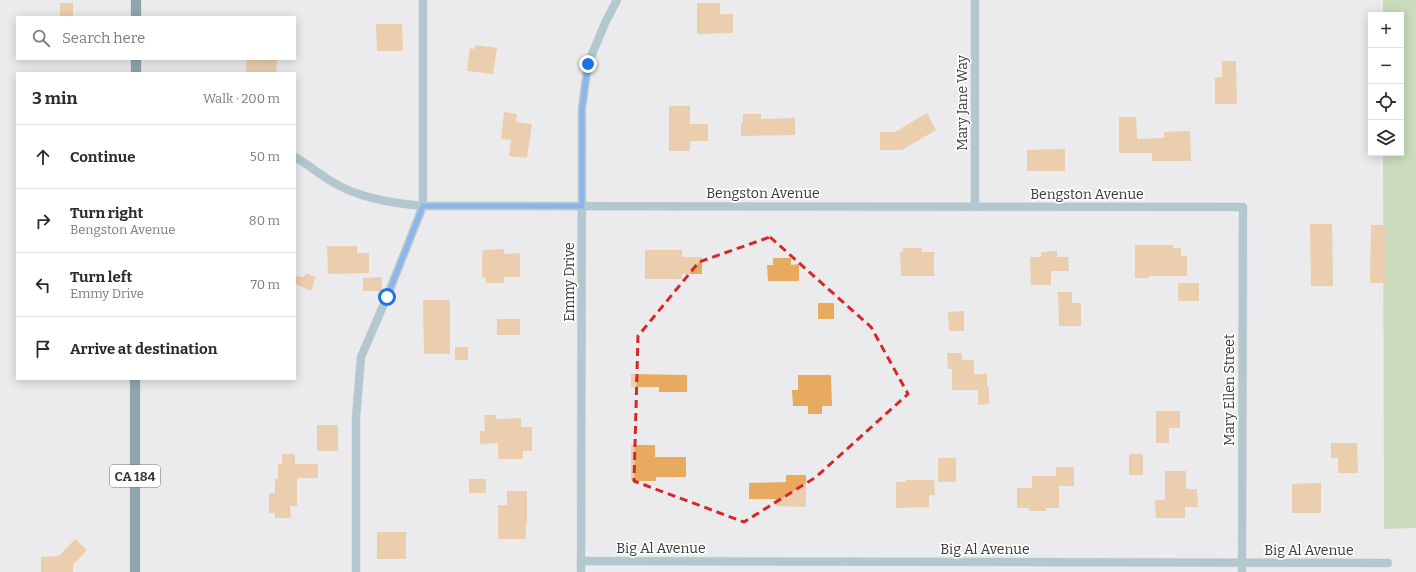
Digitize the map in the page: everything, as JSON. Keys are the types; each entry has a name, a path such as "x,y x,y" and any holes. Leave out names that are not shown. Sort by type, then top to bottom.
{"main road":[{"path":"136,0 136,16"},
{"path":"136,60 136,72"},
{"name":"CA 184","path":"135,380 135,572"}],"street":[{"path":"356,572 356,417 361,357 387,297 423,206 423,0"},
{"name":"Emmy Drive","path":"581,572 582,108 588,64 605,23 618,0"},
{"name":"Mary Jane Way","path":"975,0 975,207"},
{"name":"Bengston Avenue","path":"296,158 330,180 359,194 391,203 423,206 1243,207"},
{"name":"Mary Ellen Street","path":"1242,572 1243,207"},
{"name":"Big Al Avenue","path":"581,561 1388,563"}],"highlighted area":[{"path":"770,237 871,327 908,394 816,477 744,522 634,481 638,336 699,262"}],"green space":[{"path":"1383,0 1416,0 1416,528 1384,529 1383,156 1404,156 1404,12 1383,12"}],"building":[{"path":"60,3 73,3 73,16 60,16"},
{"path":"697,3 720,3 720,14 733,14 733,33 697,34"},
{"path":"376,24 402,24 403,51 377,51"},
{"path":"475,45 497,48 493,74 467,71 470,48 475,49"},
{"path":"247,60 277,60 276,72 246,72"},
{"path":"1222,61 1236,61 1237,104 1215,104 1215,78 1222,77"},
{"path":"669,106 690,106 690,124 708,124 708,141 690,141 690,151 669,151"},
{"path":"504,112 517,114 516,122 532,124 527,158 509,156 511,140 501,139"},
{"path":"927,113 936,130 902,150 880,150 880,132 895,132"},
{"path":"743,114 761,114 761,119 795,118 795,135 741,136"},
{"path":"1119,117 1136,117 1137,139 1164,138 1164,132 1190,131 1191,161 1152,161 1152,153 1119,153"},
{"path":"1065,149 1065,171 1027,171 1027,150"},
{"path":"1310,224 1332,224 1333,286 1311,286"},
{"path":"1371,225 1386,225 1386,283 1370,283"},
{"path":"1135,245 1173,245 1173,248 1181,248 1181,256 1187,256 1187,276 1149,276 1149,278 1135,278"},
{"path":"327,246 357,246 357,253 369,253 369,273 328,274"},
{"path":"903,248 922,248 922,252 934,252 934,276 901,276 900,252 903,252"},
{"path":"504,249 504,254 520,253 520,277 504,277 504,283 486,283 486,277 482,278 483,250"},
{"path":"645,250 682,250 682,257 702,257 702,274 682,274 682,279 645,279"},
{"path":"1057,251 1057,257 1068,257 1069,271 1051,271 1051,285 1031,285 1030,257 1041,257 1041,252"},
{"path":"773,258 791,258 791,265 799,264 799,281 768,281 767,265 773,265"},
{"path":"306,273 316,277 311,291 296,284 296,276 304,277"},
{"path":"382,277 382,291 363,291 363,278"},
{"path":"1178,283 1199,283 1199,301 1178,301"},
{"path":"1058,292 1072,292 1072,303 1081,303 1081,326 1059,326"},
{"path":"423,300 450,300 450,354 424,354"},
{"path":"818,303 834,303 834,319 818,319"},
{"path":"964,311 964,331 949,331 948,312"},
{"path":"497,319 520,319 520,335 497,335"},
{"path":"455,347 468,347 468,360 455,360"},
{"path":"947,353 962,353 962,360 974,360 974,374 987,374 989,404 978,405 978,390 952,390 952,369 948,369"},
{"path":"631,374 687,375 687,392 659,392 659,387 631,387"},
{"path":"798,375 831,375 832,406 822,406 822,414 808,414 808,406 793,406 792,390 798,390"},
{"path":"1156,411 1180,411 1180,428 1169,428 1169,443 1156,443"},
{"path":"484,415 496,415 496,419 521,418 521,427 532,427 532,451 523,451 523,459 498,459 498,443 480,444 480,431 485,431"},
{"path":"317,425 338,425 338,451 317,451"},
{"path":"1331,443 1357,443 1358,473 1338,473 1338,458 1331,458"},
{"path":"631,445 655,445 655,457 686,457 686,477 656,477 656,481 631,481"},
{"path":"282,454 295,454 295,464 318,464 318,478 297,478 297,506 290,506 291,518 275,518 275,513 269,513 269,493 275,493 275,479 278,479 278,464 282,464"},
{"path":"1129,454 1143,454 1143,475 1129,475"},
{"path":"938,458 956,458 956,482 938,482"},
{"path":"1056,467 1074,467 1074,486 1059,486 1059,508 1046,508 1046,511 1029,511 1029,508 1017,508 1017,488 1032,488 1032,476 1056,476"},
{"path":"1165,471 1186,471 1186,489 1197,489 1198,507 1185,507 1185,518 1156,518 1155,500 1165,500"},
{"path":"786,475 806,475 806,507 776,506 776,499 749,499 749,483 786,482"},
{"path":"469,479 486,479 486,493 469,493"},
{"path":"906,480 934,480 935,495 929,495 929,507 896,508 896,482 906,482"},
{"path":"1321,483 1321,513 1292,513 1292,484"},
{"path":"507,491 527,491 526,539 498,539 498,505 507,505"},
{"path":"377,532 406,532 406,559 377,559"},
{"path":"75,539 87,550 73,565 73,572 41,572 41,557 59,556"}],"route":[{"path":"387,297 423,206 582,206 582,108 588,64"}]}
